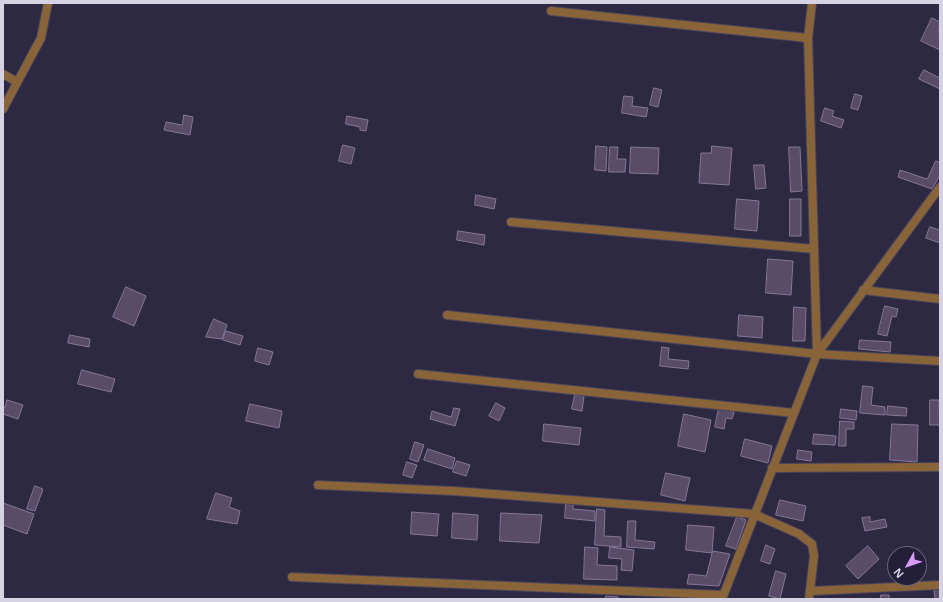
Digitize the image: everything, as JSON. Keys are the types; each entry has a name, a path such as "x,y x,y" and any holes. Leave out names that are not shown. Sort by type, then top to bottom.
{"street":[{"path":"3,108 41,38 48,3"},
{"path":"812,3 808,38 817,354"},
{"path":"551,11 808,38"},
{"path":"3,74 17,82"},
{"path":"292,577 722,597 817,354 940,187"},
{"path":"511,222 814,249"},
{"path":"863,290 940,299"},
{"path":"447,315 817,354 940,361"},
{"path":"418,374 794,413"},
{"path":"772,468 940,467"},
{"path":"318,485 454,491 754,514 799,534 812,544 814,556 810,595 940,585"}],"building":[{"path":"932,18 940,22 940,50 921,41"},
{"path":"924,70 940,78 940,89 919,79"},
{"path":"654,88 662,90 658,107 650,105"},
{"path":"855,94 862,96 858,110 851,108"},
{"path":"624,96 633,97 632,106 648,108 646,117 622,113"},
{"path":"825,108 834,111 832,116 844,120 841,128 821,121"},
{"path":"184,115 193,117 190,135 164,130 166,122 182,125"},
{"path":"347,116 368,120 366,131 360,130 360,127 346,124"},
{"path":"343,145 355,148 351,164 339,161"},
{"path":"596,146 607,147 606,171 595,170"},
{"path":"712,146 732,148 729,185 699,183 701,153 711,153"},
{"path":"610,147 618,147 617,159 626,159 625,172 609,172"},
{"path":"631,147 659,148 658,174 630,173"},
{"path":"789,147 800,147 802,191 791,192"},
{"path":"936,161 940,163 940,175 932,189 898,177 900,170 927,179"},
{"path":"754,165 764,165 766,188 756,189"},
{"path":"476,195 496,199 494,209 475,205"},
{"path":"737,199 759,201 757,231 735,229"},
{"path":"790,199 801,199 801,236 790,236"},
{"path":"930,227 940,230 940,243 926,238"},
{"path":"458,231 485,235 484,245 457,240"},
{"path":"768,259 793,261 791,295 766,293"},
{"path":"126,287 146,296 134,326 113,317"},
{"path":"885,306 898,309 896,317 892,316 887,336 878,334"},
{"path":"794,307 806,308 805,341 793,341"},
{"path":"739,315 763,317 762,338 738,336"},
{"path":"214,319 227,325 222,339 206,337"},
{"path":"226,331 243,336 240,345 223,340"},
{"path":"70,335 90,339 89,347 68,343"},
{"path":"860,340 891,342 890,352 859,349"},
{"path":"662,347 669,348 668,359 689,361 688,369 660,366"},
{"path":"258,348 273,352 269,365 255,361"},
{"path":"82,370 115,379 111,392 78,384"},
{"path":"863,386 873,387 871,405 885,407 885,415 860,413"},
{"path":"575,395 584,396 582,411 572,409"},
{"path":"7,400 23,405 18,419 3,414 3,407 5,407"},
{"path":"930,400 939,400 940,425 930,425"},
{"path":"496,403 505,408 499,421 489,416"},
{"path":"250,404 282,411 279,428 246,421"},
{"path":"888,406 907,408 906,416 887,415"},
{"path":"454,408 460,409 455,426 430,419 432,411 451,417"},
{"path":"719,408 734,412 732,419 726,418 724,429 715,427"},
{"path":"841,409 857,411 856,420 840,418"},
{"path":"684,414 711,420 705,452 678,446"},
{"path":"840,421 854,422 854,429 846,429 846,446 839,446"},
{"path":"544,424 581,428 579,445 543,441"},
{"path":"892,424 918,425 917,462 890,460"},
{"path":"814,434 836,436 835,445 813,444"},
{"path":"745,439 772,446 768,463 741,456"},
{"path":"415,442 424,445 418,462 410,459"},
{"path":"428,449 455,458 452,469 424,460"},
{"path":"798,450 812,452 811,461 797,459"},
{"path":"457,461 470,465 466,476 453,472"},
{"path":"407,462 417,465 412,478 403,475"},
{"path":"666,473 690,478 685,501 661,495"},
{"path":"35,486 43,489 35,511 27,509"},
{"path":"216,493 232,498 229,507 240,511 237,524 207,519"},
{"path":"780,500 806,506 803,521 776,515"},
{"path":"3,503 34,514 27,534 3,525"},
{"path":"566,504 573,505 573,509 595,511 595,521 565,518"},
{"path":"597,509 605,510 604,536 621,537 621,547 595,545"},
{"path":"412,512 439,514 437,536 411,534"},
{"path":"453,513 478,515 477,540 452,538"},
{"path":"501,513 542,515 539,543 500,541"},
{"path":"737,517 746,520 736,549 726,546"},
{"path":"870,517 870,522 885,519 887,527 865,531 862,518"},
{"path":"628,521 636,521 635,540 655,542 654,549 627,547"},
{"path":"688,525 714,527 712,553 686,550"},
{"path":"766,545 775,549 770,564 761,561"},
{"path":"868,546 879,559 858,579 846,566"},
{"path":"585,547 598,548 597,565 617,566 617,580 584,579"},
{"path":"610,547 634,550 632,571 621,570 622,559 609,558"},
{"path":"713,551 730,554 719,586 687,584 689,574 706,576"},
{"path":"776,571 786,574 780,599 769,596"},
{"path":"940,589 940,599 935,599 934,590"},
{"path":"881,595 889,595 889,599 881,599"},
{"path":"606,596 618,597 618,599 606,599"}]}
